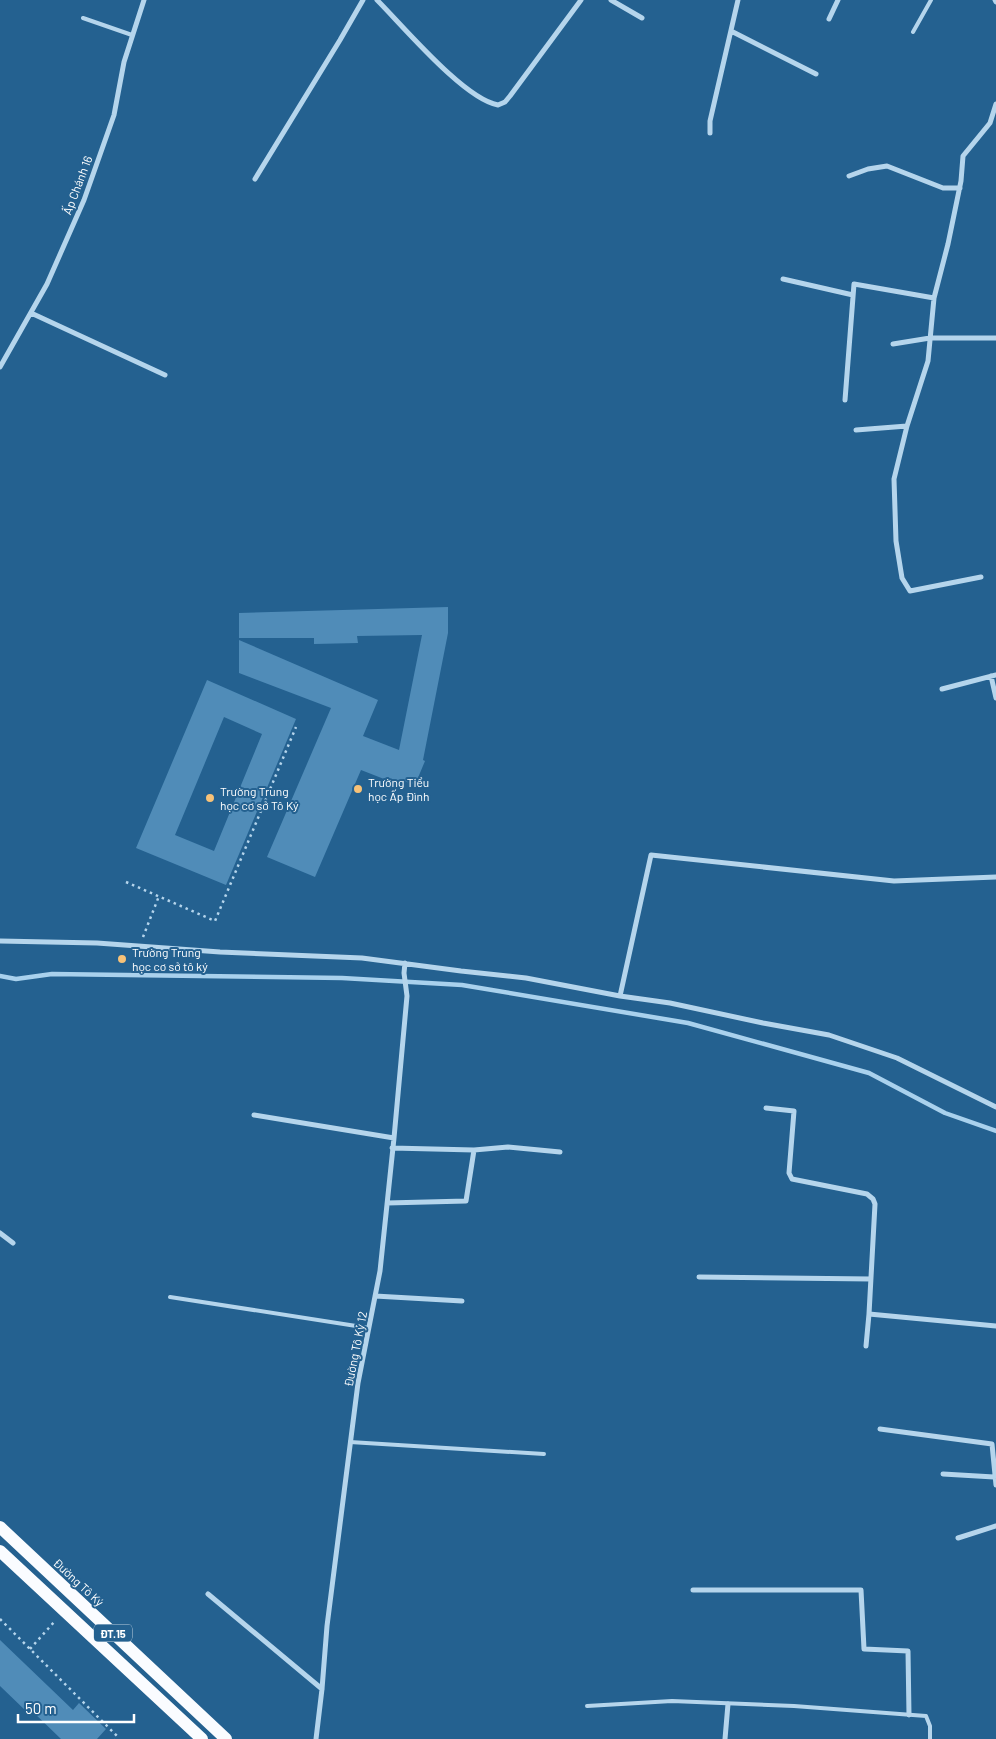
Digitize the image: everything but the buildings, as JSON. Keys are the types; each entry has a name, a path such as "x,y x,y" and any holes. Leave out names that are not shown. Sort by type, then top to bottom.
{"main road":[{"name":"Đường Tô Ký","path":"0,1527 226,1739"},
{"name":"ĐT.15","path":"0,1551 202,1739"}],"street":[{"name":"Ấp Chánh 16","path":"0,367 47,284 84,200 114,116 124,62 144,0"},
{"path":"255,179 363,0"},
{"path":"378,0 448,74 482,98 498,105 505,102 510,96 581,0"},
{"path":"611,0 642,18"},
{"path":"710,133 710,121 738,0"},
{"path":"829,19 838,0"},
{"path":"731,31 816,74"},
{"path":"981,577 910,592 902,578 896,541 894,479 907,426 928,361 934,298 960,188 964,156 990,123 996,104"},
{"path":"849,176 868,169 887,166 943,188 960,188"},
{"path":"783,279 853,294"},
{"path":"845,400 854,284 934,298"},
{"path":"31,313 165,374"},
{"path":"893,344 930,338 996,338"},
{"path":"856,430 907,426"},
{"path":"942,689 994,676 996,698"},
{"path":"620,996 650,855 894,881 996,877"},
{"path":"0,941 98,943 220,952 362,958 526,978 620,996 670,1003 829,1035 897,1058 996,1106"},
{"name":"Đường Tô Ký 12","path":"316,1739 327,1626 358,1383 380,1271 407,996 404,973 405,964"},
{"path":"766,1108 794,1111 789,1173 792,1179 867,1194 873,1198 875,1204 866,1346"},
{"path":"254,1115 394,1138"},
{"path":"392,1148 474,1150 508,1147 560,1152"},
{"path":"386,1203 466,1201 474,1150"},
{"path":"0,1233 13,1243"},
{"path":"699,1277 871,1279"},
{"path":"375,1296 462,1301"},
{"path":"869,1314 996,1326"},
{"path":"880,1429 992,1444 996,1485"},
{"path":"943,1474 994,1477"},
{"path":"958,1538 996,1526"},
{"path":"693,1590 861,1590 864,1649 908,1651 909,1715"},
{"path":"208,1594 322,1689"},
{"path":"725,1739 728,1704"}],"lane":[{"path":"913,32 931,0"},
{"path":"84,18 132,35"},
{"path":"170,1297 369,1328"},
{"path":"350,1442 544,1454"},
{"path":"587,1706 672,1701 794,1706 926,1716 930,1726 930,1739"}],"path":[{"path":"126,882 215,921 296,727"},
{"path":"139,946 159,896"},
{"path":"30,1649 64,1611"},
{"path":"0,1619 117,1736 115,1739"}],"waterway":[{"path":"0,976 16,979 52,974 342,978 462,985 688,1023 869,1073 945,1113 996,1131"}],"place":[{"name":"Trường Tiểu học Ấp Đình","path":"358,789"},
{"name":"Trường Trung học cơ sở Tô Ký","path":"210,798"},
{"name":"Trường Trung học cơ sở tô ký","path":"122,959"}]}
